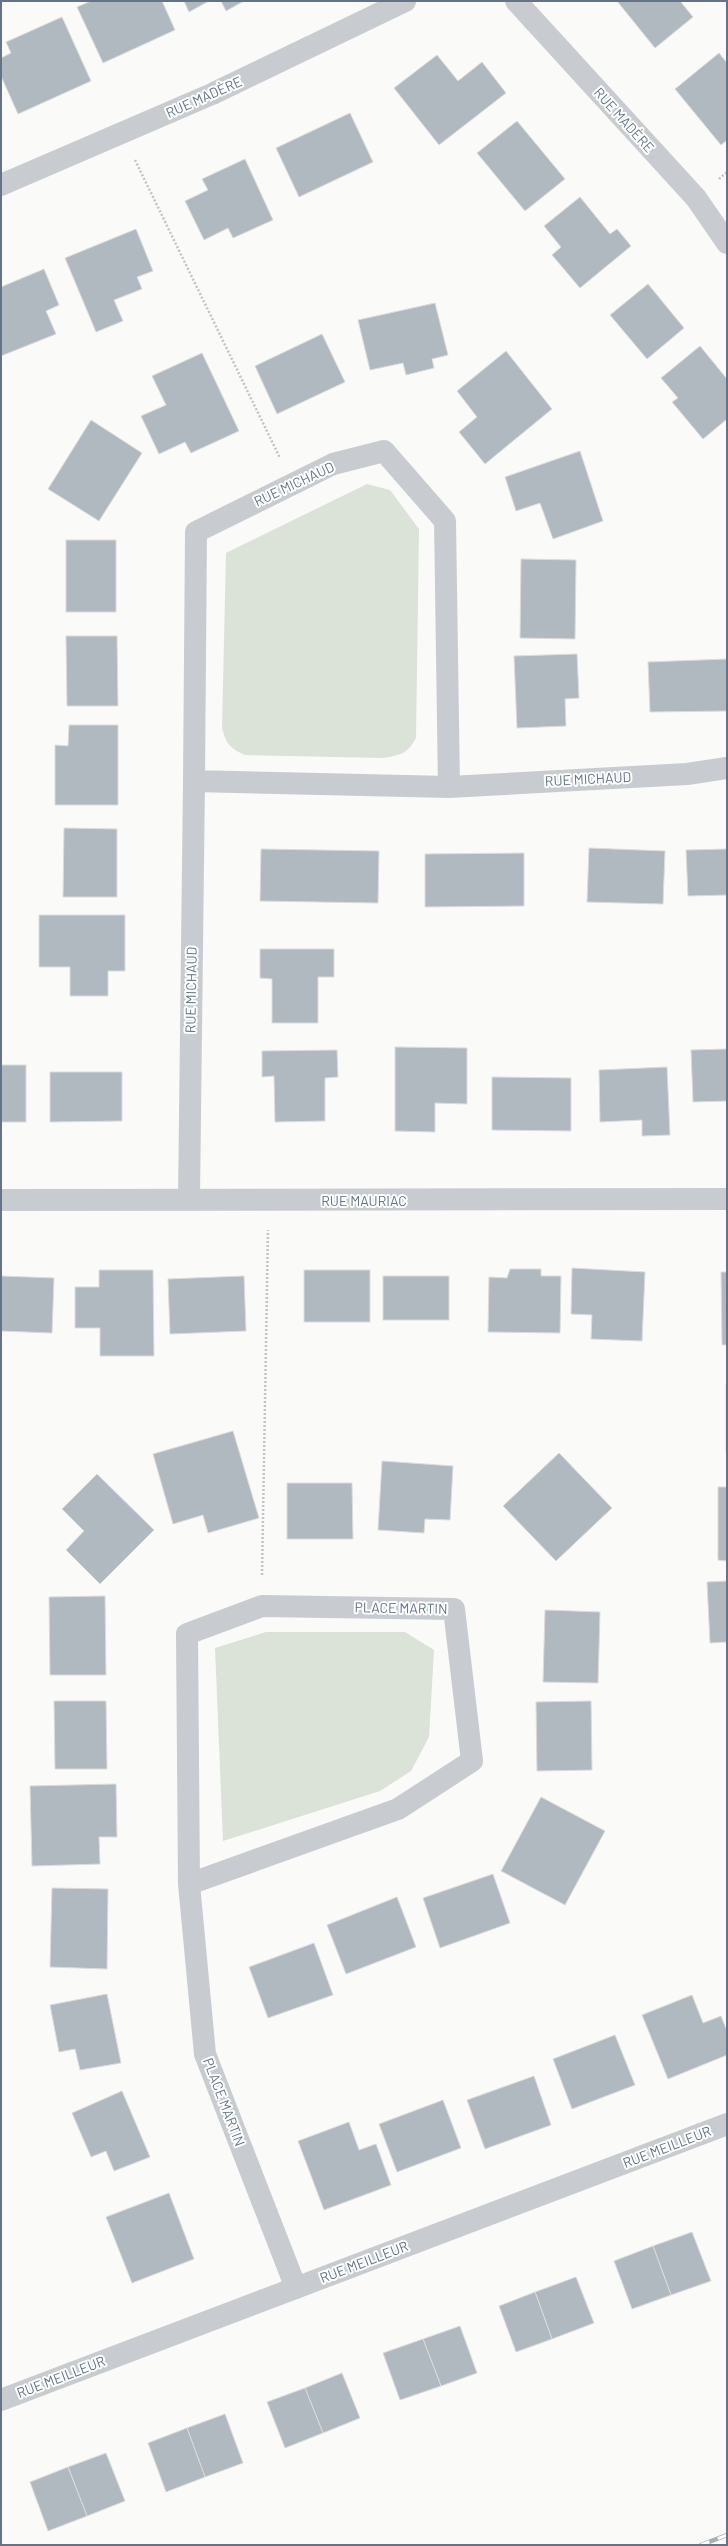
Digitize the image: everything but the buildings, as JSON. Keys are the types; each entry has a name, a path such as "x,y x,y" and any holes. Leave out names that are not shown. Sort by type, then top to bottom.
{"street":[{"name":"RUE MADÈRE","path":"1,185 212,94 405,1"},
{"name":"RUE MADÈRE","path":"516,1 696,198 727,243"},
{"name":"RUE MICHAUD","path":"188,1200 196,532 333,464 384,451 445,520 449,787"},
{"name":"RUE MICHAUD","path":"194,781 449,787 687,774 727,768"},
{"name":"RUE MAURIAC","path":"1,1200 269,1201 727,1199"},
{"name":"PLACE MARTIN","path":"189,1884 398,1809 472,1761 454,1609 262,1606 187,1634 189,1884 205,2054 296,2288"},
{"name":"RUE MEILLEUR","path":"1,2400 727,2124"}],"path":[{"path":"122,133 293,483"},
{"path":"262,1606 269,1201"}],"shaded area":[{"path":"367,484 390,490 419,529 416,738 410,747 403,753 383,758 245,755 240,753 227,742 222,728 226,553"},
{"path":"266,1632 405,1632 434,1650 429,1737 411,1771 380,1791 223,1841 215,1648"}],"railway":[{"path":"701,2545 727,2535"}]}
